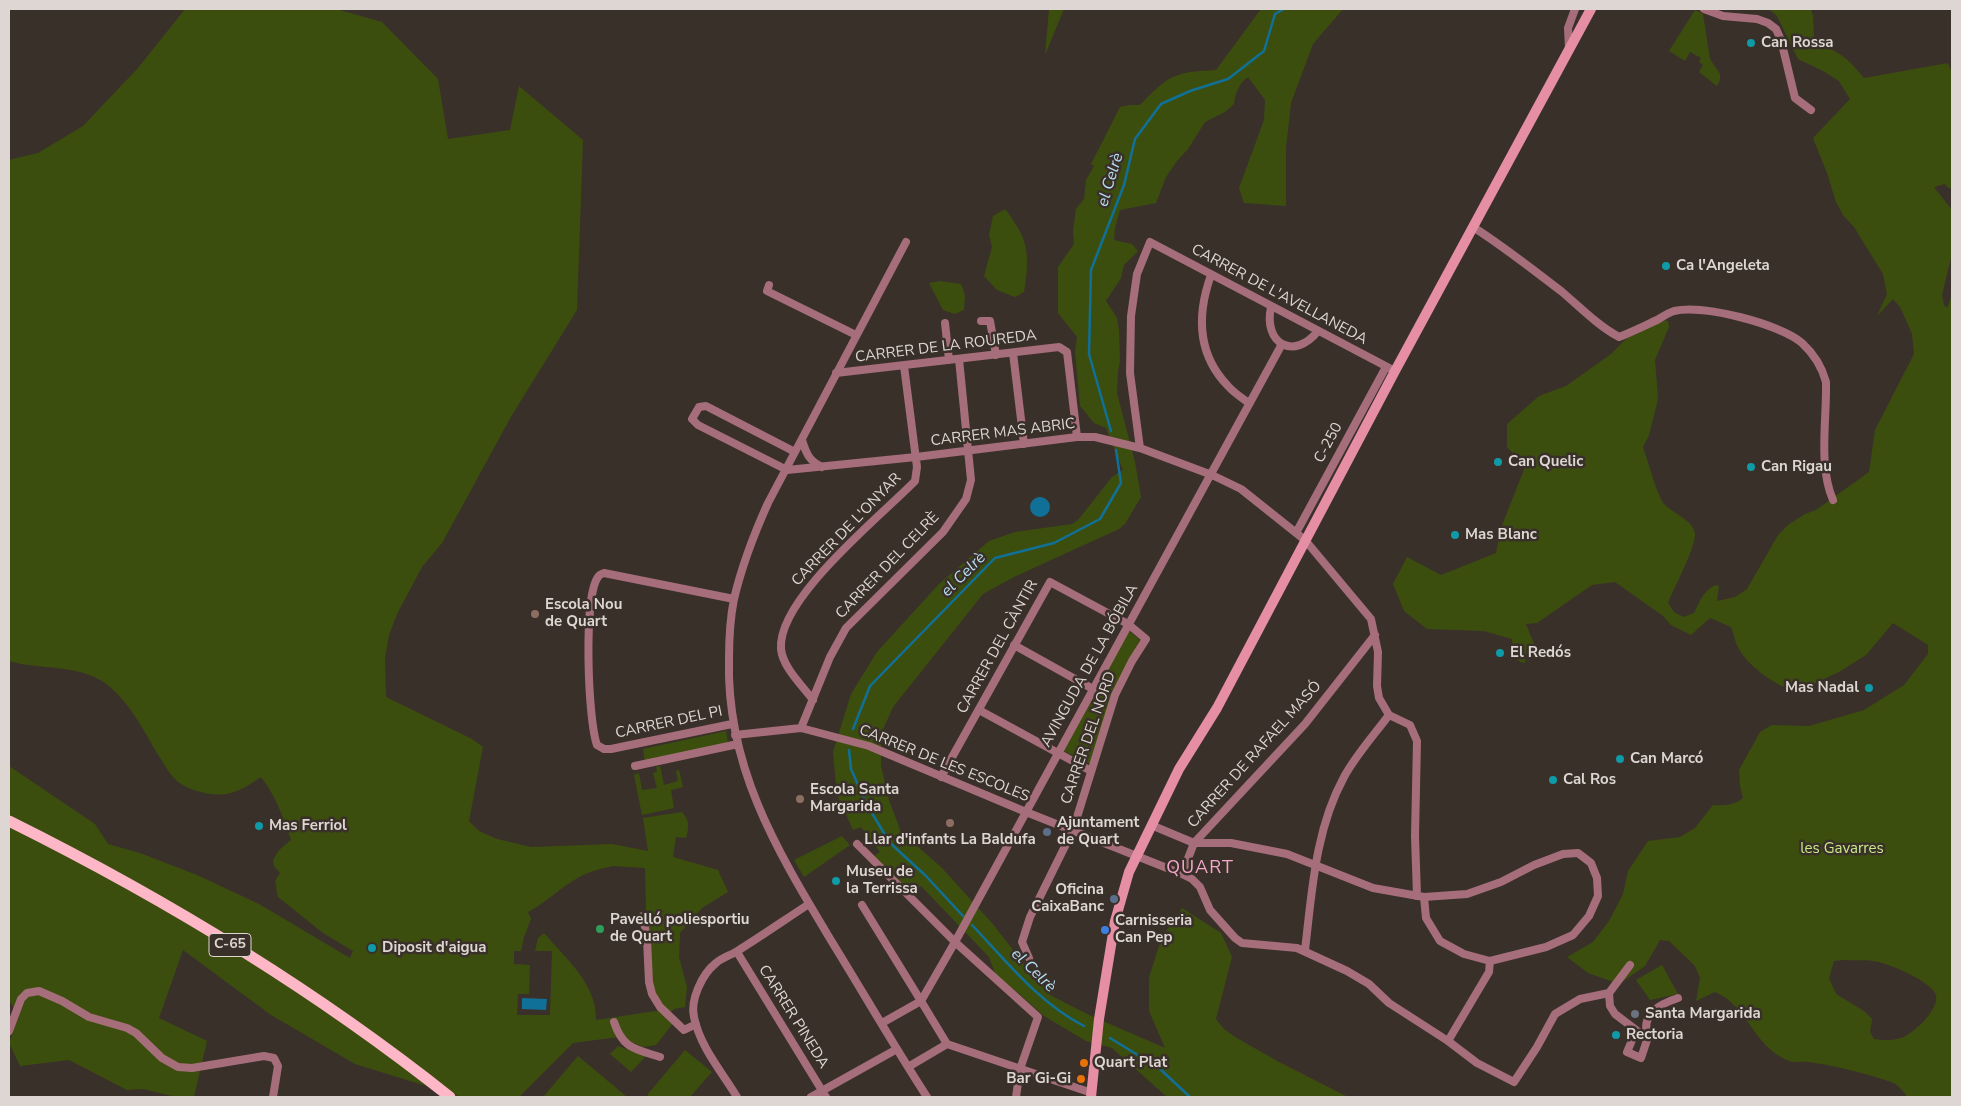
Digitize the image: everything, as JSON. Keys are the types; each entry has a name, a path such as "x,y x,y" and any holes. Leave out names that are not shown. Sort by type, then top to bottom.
{"main road":[{"name":"C-250","path":"1092,1095 1099,1019 1115,921 1129,872 1179,769 1217,708 1305,540 1390,369 1473,226 1592,9"},
{"name":"C-65","path":"9,821 112,874 179,913 347,1021 442,1093 450,1097"}],"street":[{"path":"1569,49 1568,28 1575,9"},
{"path":"1704,9 1723,16 1756,19 1768,23 1776,30 1781,40 1795,98 1811,110"},
{"path":"1473,226 1561,292 1606,330 1618,337 1674,311 1699,309 1748,319 1795,338 1813,355 1823,371 1826,382 1825,451 1827,487 1833,500"},
{"path":"906,242 768,502 750,543 734,598 730,629 728,676 732,724 735,735 753,794 773,839 809,904 927,1097"},
{"name":"CARRER DE L'AVELLANEDA","path":"1140,448 1130,373 1131,316 1137,274 1150,242 1390,369"},
{"path":"1211,275 1204,296 1201,314 1205,345 1217,372 1229,387 1249,403"},
{"path":"769,286 768,291 856,335"},
{"path":"1271,306 1270,328 1275,338 1282,344 1291,347 1301,345 1310,341 1318,331"},
{"path":"981,322 990,321 996,355"},
{"path":"945,323 949,360"},
{"name":"AVINGUDA DE LA BÓBILA","path":"921,1001 956,942 1282,344"},
{"name":"CARRER DE LA ROUREDA","path":"836,374 1059,347 1067,352 1077,437"},
{"path":"1013,352 1024,444"},
{"name":"CARRER DEL CELRÈ","path":"801,728 830,657 846,628 943,532 966,499 971,480 959,359"},
{"name":"CARRER DE L'ONYAR","path":"814,700 788,667 781,651 781,641 797,602 818,576 915,481 917,467 904,366"},
{"name":"C-250","path":"1296,533 1390,369"},
{"path":"786,470 698,425 692,419 698,407 706,406 795,452"},
{"name":"CARRER MAS ABRIC","path":"786,470 916,457 1077,437 1095,437 1140,448 1212,475 1241,489 1305,540 1371,619 1378,652 1377,686 1379,698 1389,714"},
{"path":"802,440 812,462 822,467"},
{"name":"CARRER DEL PI","path":"732,724 611,749 604,749 597,745 594,735 589,688 590,607 595,582 598,576 604,573 734,598"},
{"name":"CARRER DEL CÀNTIR","path":"941,777 1050,582 1128,624"},
{"name":"CARRER DEL NORD","path":"1028,958 1022,942 1030,917 1073,830 1115,695 1132,661 1146,639 1128,624"},
{"name":"CARRER DE RAFAEL MASÓ","path":"1182,874 1194,843 1306,724 1375,635"},
{"path":"1014,645 1093,689"},
{"path":"979,710 1091,771"},
{"path":"1151,825 1194,843 1232,843 1287,854 1315,865 1373,888 1421,896 1468,894 1501,882 1534,865 1563,854 1578,853 1592,863 1597,878 1598,896 1590,916 1573,935 1546,947 1490,961 1464,954 1440,941 1426,918 1421,896 1415,836 1417,741 1410,725 1389,714 1345,776 1327,816 1315,865 1305,950 1362,980 1389,1003 1448,1040 1478,1063 1514,1082 1537,1047 1555,1014 1580,999 1609,993"},
{"name":"CARRER DE LES ESCOLES","path":"735,735 801,728 869,746 1192,879 1200,887 1210,910 1235,938 1242,943 1305,950"},
{"path":"635,766 738,744"},
{"path":"857,844 956,942 1038,1017 1020,1069 1016,1097"},
{"path":"738,1097 704,1045 696,1024 693,1015 698,991 716,962 737,952 809,904"},
{"path":"862,906 947,1044 1092,1095"},
{"path":"643,916 648,940 649,982 652,994 660,1007 684,1030 696,1024"},
{"name":"CARRER PINEDA","path":"737,952 824,1094"},
{"path":"1448,1040 1489,972 1490,961"},
{"path":"1630,965 1609,993 1608,1000 1615,1014 1636,1031 1648,1037"},
{"path":"9,1031 20,999 27,993 39,991 62,1001 89,1017 127,1028 136,1033 162,1058 178,1067 192,1068 264,1056 274,1058 278,1066 273,1097"},
{"path":"1636,1031 1627,1052 1641,1058 1648,1037 1646,1031 1648,1019 1654,1010 1663,1003 1678,998"},
{"path":"882,1023 921,1001"},
{"path":"614,1022 618,1034 629,1046 660,1057"},
{"path":"908,1067 947,1044"},
{"path":"811,1097 824,1094 897,1049"}],"green space":[{"path":"185,9 336,9 382,22 438,79 448,139 510,130 519,86 583,140 577,310 512,415 442,543 422,567 398,612 389,635 385,658 386,697 472,739 483,747 469,821 479,831 497,839 531,847 612,844 648,851 643,818 682,812 685,815 688,824 686,838 676,837 673,857 718,870 728,892 702,908 680,933 679,957 687,987 685,1007 674,1009 668,1015 674,1022 656,1045 643,1047 619,1037 573,1043 519,1097 462,1097 355,1064 271,1015 183,950 159,1018 207,1041 194,1097 176,1097 143,1089 127,1090 69,1060 20,1066 9,1043 21,1010 13,1007 9,1000 9,766 95,824 108,844 140,853 197,875 259,904 350,958 353,951 323,933 278,897 275,881 280,873 274,866 273,860 279,850 291,840 275,799 261,777 240,790 226,794 210,794 186,787 171,775 128,706 105,683 94,677 71,670 9,661 9,160 38,153 83,126 138,68","holes":["613,866 645,868 646,911 643,916 652,994 662,1010 596,1020 595,1007 586,984 570,962 544,933 538,938 535,951 552,951 550,1015 517,1015 518,994 529,994 530,965 514,964 514,951 521,951 531,919 528,912 570,883 589,873"]},
{"path":"1049,9 1064,9 1045,55"},
{"path":"1261,9 1343,9 1313,44 1291,103 1286,148 1286,206 1244,203 1239,188 1264,120 1265,100 1248,77 1238,89 1234,104 1225,112 1205,122 1188,149 1166,177 1156,203 1120,210 1115,228 1114,240 1132,244 1138,251 1124,265 1121,278 1106,301 1117,318 1120,361 1117,393 1135,462 1141,497 1125,524 1119,529 1014,577 983,594 893,707 881,734 881,766 889,800 901,832 941,867 992,923 1027,968 1038,972 1050,995 1089,1015 1165,1048 1149,1011 1149,977 1162,937 1182,908 1221,933 1232,957 1216,1019 1224,1029 1279,1062 1348,1097 1167,1097 1112,1048 1086,1041 1044,1016 996,976 989,957 921,886 912,895 874,856 880,852 861,827 853,830 837,795 833,752 851,694 877,652 939,584 989,541 1015,532 1072,524 1078,520 1112,477 1123,470 1106,428 1094,423 1080,406 1075,352 1077,337 1058,313 1058,267 1074,244 1073,231 1076,209 1084,199 1086,180 1094,166 1091,164 1120,107 1140,105 1158,87 1173,77 1190,72 1216,70"},
{"name":"les Gavarres","path":"1769,9 1811,9 1814,38 1844,57 1864,78 1948,63 1952,73 1952,189 1945,184 1934,187 1952,210 1952,254 1942,295 1944,305 1947,308 1952,295 1952,1097 1907,1097 1896,1084 1882,1079 1828,1065 1789,1061 1766,1046 1735,1006 1726,998 1715,992 1696,1001 1700,978 1695,966 1669,941 1660,940 1645,966 1619,984 1588,973 1567,957 1593,942 1609,921 1623,894 1628,871 1648,841 1680,837 1695,828 1713,805 1729,804 1743,798 1739,770 1760,732 1772,725 1809,726 1864,710 1904,685 1928,654 1928,645 1893,623 1866,655 1839,672 1798,691 1791,690 1765,676 1749,662 1738,647 1731,627 1710,618 1691,635 1671,625 1663,616 1615,582 1592,585 1537,623 1526,624 1537,655 1534,657 1528,653 1526,654 1525,663 1515,657 1512,639 1484,631 1427,629 1404,611 1393,584 1407,557 1441,575 1496,553 1501,528 1525,467 1507,447 1507,424 1539,396 1566,386 1611,354 1628,337 1662,320 1668,321 1669,327 1655,360 1658,399 1649,435 1643,447 1662,501 1691,525 1695,534 1688,558 1668,603 1674,612 1683,617 1694,613 1705,593 1716,585 1719,586 1717,601 1735,597 1747,589 1778,535 1788,525 1805,514 1816,510 1869,472 1875,430 1914,354 1912,334 1900,307 1893,299 1877,316 1887,294 1883,274 1836,202 1813,138 1850,99 1839,81 1798,59 1777,16","holes":["1834,961 1877,962 1911,975 1931,988 1935,993 1935,1005 1926,1019 1906,1036 1894,1040 1874,1039 1870,1032 1872,1019 1864,1011 1836,994 1829,978"]},
{"path":"1695,10 1703,14 1710,59 1720,74 1717,86 1699,72 1703,65 1699,62 1701,58 1690,52 1685,61 1669,51"},
{"path":"1005,209 1019,230 1026,248 1027,267 1024,292 1015,297 997,290 984,276 992,247 989,235 993,216"},
{"path":"940,281 961,284 965,295 964,310 955,314 943,310 929,283"},
{"path":"1129,631 1140,640 1117,685 1090,764 1064,751"},
{"path":"726,731 728,743 645,762 643,749"},
{"path":"660,766 664,785 678,781 676,771 679,770 683,787 671,790 674,808 642,815 634,775 639,773 642,790 657,788 653,773 657,772 656,767"},
{"path":"842,836 850,845 804,877 794,860"},
{"path":"1662,965 1678,994 1650,1000 1636,980"},
{"path":"618,1046 646,1056 631,1072 610,1054"},
{"path":"685,1050 712,1072 690,1097 650,1097 647,1095"},
{"path":"578,1056 627,1097 543,1097"}],"water":[{"path":"1040,497 1047,500 1050,507 1047,514 1040,517 1033,514 1030,507 1033,500"},
{"path":"522,998 547,999 546,1010 522,1009"}],"waterway":[{"name":"el Celrè","path":"1111,431 1089,354 1091,270 1124,185 1135,139 1161,104 1190,91 1228,79 1264,51 1275,14 1284,9"},
{"name":"el Celrè","path":"853,729 870,686 995,558 1054,543 1100,519 1121,483 1116,450"},
{"name":"el Celrè","path":"849,750 851,769 867,805 890,843 925,875 963,916"},
{"name":"el Celrè","path":"972,925 1011,967 1052,1006 1084,1026"},
{"name":"el Celrè","path":"1110,1038 1159,1068 1190,1097"}],"place":[{"name":"Can Rossa","path":"1751,43"},
{"name":"Ca l'Angeleta","path":"1666,266"},
{"name":"Can Quelic","path":"1498,462"},
{"name":"Can Rigau","path":"1751,467"},
{"name":"Mas Blanc","path":"1455,535"},
{"name":"Escola Nou de Quart","path":"535,614"},
{"name":"El Redós","path":"1500,653"},
{"name":"Mas Nadal","path":"1869,688"},
{"name":"Can Marcó","path":"1620,759"},
{"name":"Cal Ros","path":"1553,780"},
{"name":"Escola Santa Margarida","path":"800,799"},
{"name":"Llar d'infants La Baldufa","path":"950,823"},
{"name":"Mas Ferriol","path":"259,826"},
{"name":"Ajuntament de Quart","path":"1047,832"},
{"name":"Museu de la Terrissa","path":"836,881"},
{"name":"Oficina CaixaBanc","path":"1114,899"},
{"name":"Pavelló poliesportiu de Quart","path":"600,929"},
{"name":"Carnisseria Can Pep","path":"1105,930"},
{"name":"Diposit d'aigua","path":"372,948"},
{"name":"Santa Margarida","path":"1635,1014"},
{"name":"Rectoria","path":"1616,1035"},
{"name":"Quart Plat","path":"1084,1063"},
{"name":"Bar Gi-Gi","path":"1081,1079"}],"district":[{"name":"QUART","path":"1200,869"}]}
